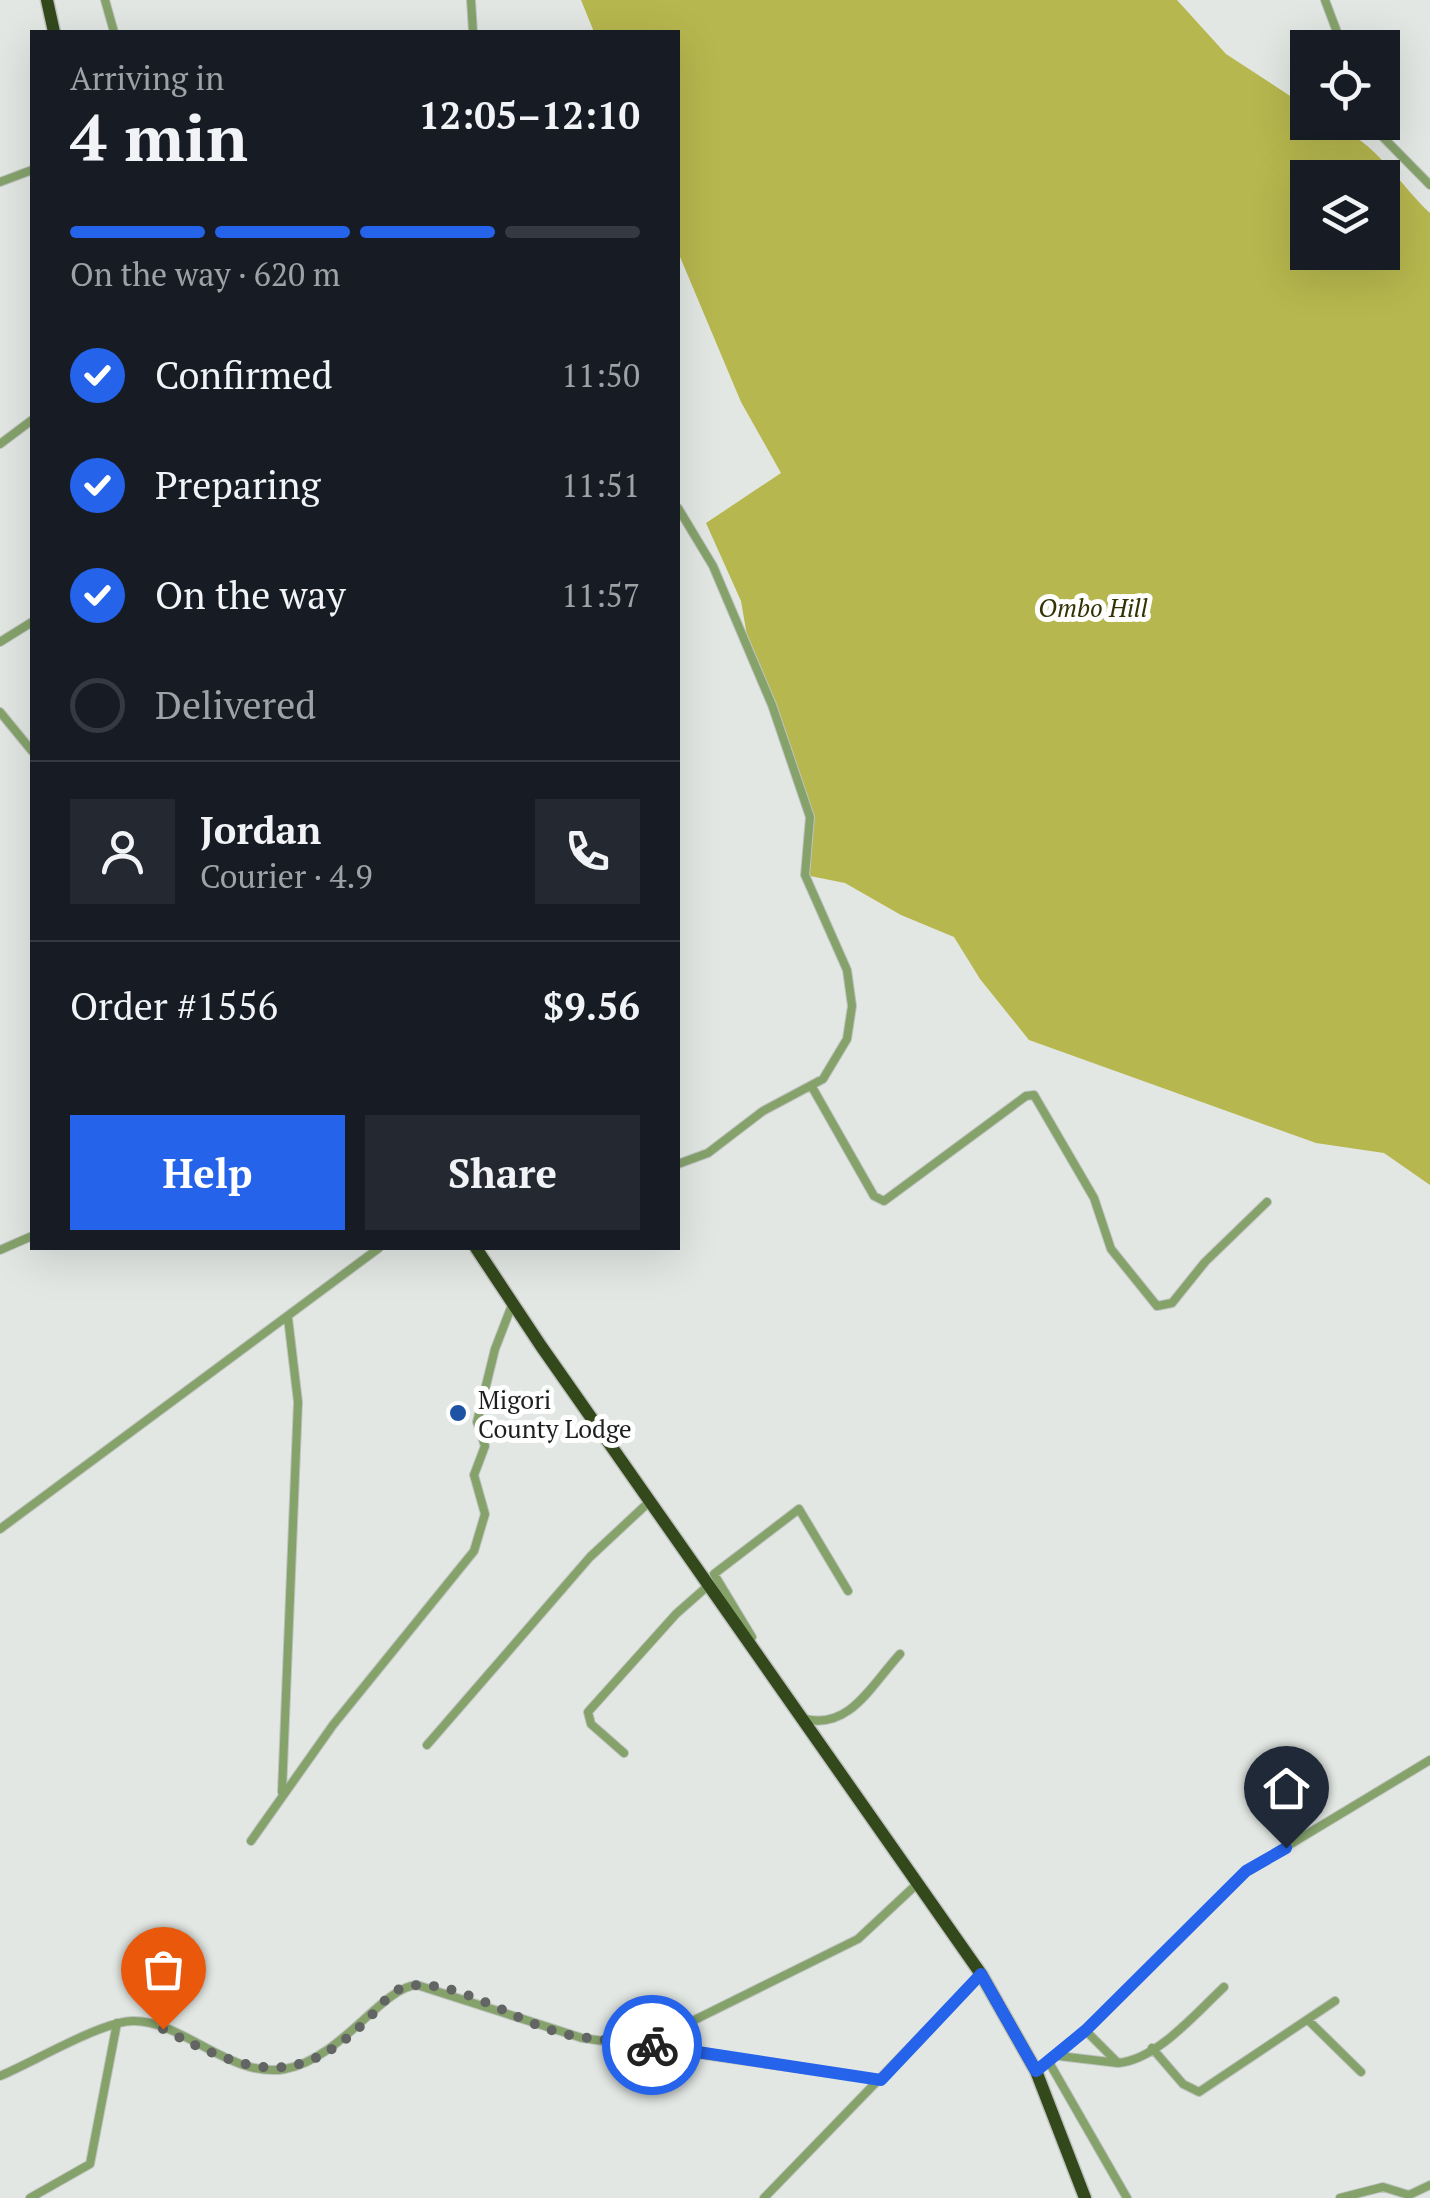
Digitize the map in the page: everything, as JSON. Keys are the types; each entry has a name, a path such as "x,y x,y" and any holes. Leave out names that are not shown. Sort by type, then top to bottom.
{"highway":[{"path":"47,0 54,30"},
{"path":"477,1250 981,1974 1036,2071 1085,2198"}],"street":[{"path":"105,0 113,30"},
{"path":"472,0 473,30"},
{"path":"1325,0 1336,30"},
{"path":"1386,140 1430,185"},
{"path":"0,182 30,171"},
{"path":"0,444 30,422"},
{"path":"680,511 713,566 772,705 810,817 804,866 809,889 851,988 847,1039 831,1069 812,1088 763,1111 708,1153 680,1163"},
{"path":"0,642 30,623"},
{"path":"0,712 30,749"},
{"path":"812,1088 874,1196 884,1202 1026,1096 1034,1095 1094,1198 1111,1250 1157,1306 1172,1303 1206,1262 1266,1202"},
{"path":"0,1250 30,1237"},
{"path":"0,1529 376,1250"},
{"path":"251,1841 332,1725 474,1551 486,1514 474,1474 485,1446 477,1422 495,1349 512,1305"},
{"path":"282,1796 298,1402 288,1318"},
{"path":"427,1745 600,1546 650,1502"},
{"path":"848,1591 799,1509 714,1574 800,1718 826,1724 850,1712 900,1654"},
{"path":"624,1753 591,1724 588,1712 676,1614 710,1584"},
{"path":"1036,2071 1059,2056 1246,1871 1430,1760"},
{"path":"646,2044 858,1938 918,1884"},
{"path":"764,2198 981,1974"},
{"path":"0,2076 117,2022 150,2023 213,2053 278,2070 301,2064 337,2046 393,1992 417,1985 473,2000 569,2035 881,2080"},
{"path":"1059,2056 1118,2063 1152,2048 1224,1987"},
{"path":"1152,2048 1184,2084 1199,2092 1336,2001"},
{"path":"1309,2021 1361,2072"},
{"path":"30,2198 90,2164 117,2022"},
{"path":"1086,2030 1118,2063"},
{"path":"1050,2064 1127,2198"},
{"path":"1340,2198 1383,2186 1409,2195 1430,2185"}],"green space":[{"name":"Ombo Hill","path":"581,0 1177,0 1226,54 1290,96 1290,140 1360,140 1381,160 1290,160 1290,270 1400,270 1400,180 1430,213 1430,1185 1384,1153 1316,1143 1029,1040 980,979 954,937 901,915 845,883 805,875 809,832 786,744 750,653 741,601 706,523 781,473 741,402 680,257 680,30 593,30"}],"way so far":[{"path":"163,2029 244,2064 288,2069 346,2039 393,1992 417,1985 452,1993 569,2035 652,2045"}],"place":[{"name":"Migori County Lodge","path":"458,1413"}],"route":[{"path":"652,2045 729,2060 881,2080 981,1974 1036,2071 1059,2056 1246,1871 1286,1848"}]}
